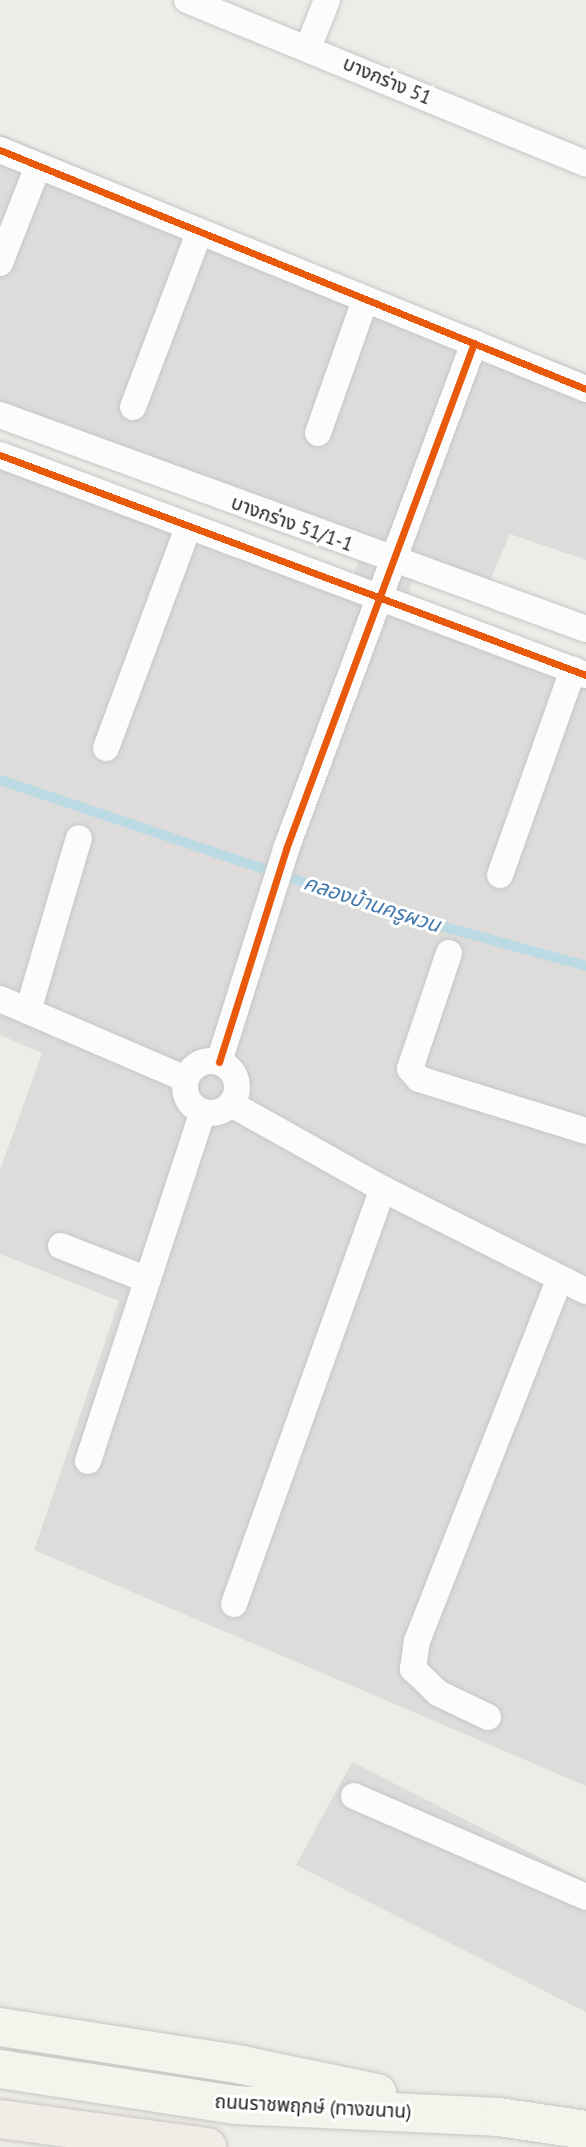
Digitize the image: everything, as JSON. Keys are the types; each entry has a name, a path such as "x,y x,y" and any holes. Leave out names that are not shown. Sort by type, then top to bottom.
{"main road":[{"path":"0,2027 242,2065 499,2117"},
{"name":"ถนนราชพฤกษ์ (ทางขนาน)","path":"0,2069 236,2105 499,2117 586,2130"},
{"path":"0,2119 207,2147"}],"street":[{"name":"บางกร่าง 51","path":"187,0 586,164"},
{"path":"308,48 327,0"},
{"path":"0,150 586,389"},
{"path":"0,263 38,166"},
{"path":"133,407 199,233"},
{"path":"318,433 365,300"},
{"path":"219,1062 286,849 474,343"},
{"name":"บางกร่าง 51/1-1","path":"0,415 392,561 586,629"},
{"path":"2,461 580,673 500,875"},
{"path":"106,748 188,527"},
{"path":"28,1011 79,838"},
{"path":"449,953 410,1069 419,1079 586,1130"},
{"path":"0,999 186,1079"},
{"path":"219,1062 234,1076 237,1086 230,1104 222,1111 203,1112 187,1099 186,1079 200,1064 219,1062"},
{"path":"230,1104 383,1189 559,1280 586,1291"},
{"path":"89,1461 203,1112"},
{"path":"234,1604 383,1189"},
{"path":"61,1246 148,1280"},
{"path":"488,1717 438,1693 414,1669 417,1641 559,1280"},
{"path":"354,1796 586,1898"}],"shaded area":[{"path":"0,134 464,327 586,372 586,560 510,534 483,597 416,568 404,608 586,669 586,1786 34,1550 119,1301 0,1254 0,1170 42,1053 0,1035 0,449 349,584 365,547 0,405"},
{"path":"352,1762 586,1881 586,2012 296,1865"}],"waterway":[{"name":"คลองบ้านครูผวน","path":"0,780 402,915 586,966"}],"cycle path":[{"path":"0,150 586,389"},
{"path":"219,1062 286,849 474,343"},
{"path":"0,455 586,675"}]}
